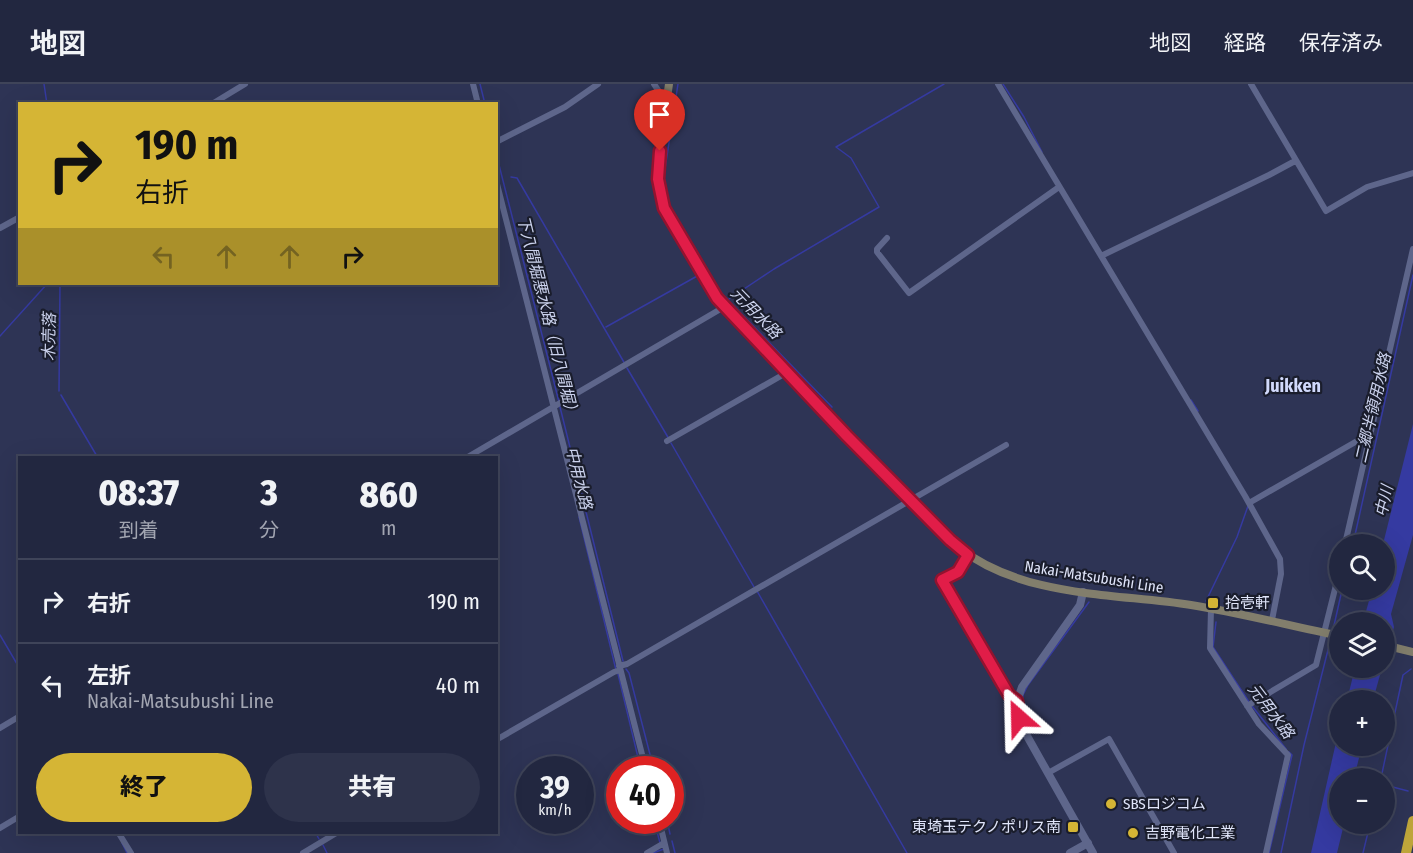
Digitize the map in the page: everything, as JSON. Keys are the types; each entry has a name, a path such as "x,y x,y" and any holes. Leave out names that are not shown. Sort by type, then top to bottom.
{"highway":[{"path":"1406,853 1413,821"}],"main road":[{"name":"Nakai-Matsubushi Line","path":"669,84 658,166 660,195 664,208 704,279 724,307 786,373 950,540 968,555 1015,578 1083,592 1211,609 1329,634"}],"street":[{"path":"215,102 245,84"},
{"path":"473,84 478,102"},
{"path":"498,140 565,107 598,84"},
{"path":"654,84 662,96 667,97"},
{"path":"998,84 1207,427 1280,560 1281,574 1272,620"},
{"path":"1251,84 1294,161 1326,211 1367,187 1413,173"},
{"path":"1101,256 1294,161"},
{"path":"887,238 877,252 909,293 1059,187"},
{"path":"498,188 618,669 642,756"},
{"path":"0,228 18,218"},
{"path":"1347,534 1413,249"},
{"path":"469,456 724,307"},
{"path":"668,441 786,373"},
{"path":"1250,504 1371,433"},
{"path":"498,739 1006,446"},
{"path":"968,555 958,572 942,580 1009,695 1017,701"},
{"path":"1083,592 1080,605 1026,680 1017,701 1022,727 1093,853"},
{"path":"1247,706 1316,665 1333,600"},
{"path":"1211,609 1210,648 1260,724 1288,755 1266,853"},
{"path":"0,728 18,717"},
{"path":"1048,773 1109,739 1174,853"},
{"path":"0,828 18,817"},
{"path":"119,834 130,853"},
{"path":"303,853 335,834"},
{"path":"662,834 667,853"},
{"path":"647,853 664,843"},
{"path":"1070,853 1088,843"}],"shaded area":[{"path":"1413,424 1413,535 1395,600 1395,534 1386,534"},
{"path":"1369,600 1395,600 1392,612 1366,612"},
{"path":"1352,678 1379,678 1376,690 1350,690"},
{"path":"1333,756 1360,756 1356,768 1330,768"},
{"path":"1329,773 1329,834 1342,834 1337,853 1311,853"}],"waterway":[{"name":"木売落","path":"44,84 47,102"},
{"name":"下八間堀悪水路（旧八間堀）","path":"480,84 484,102"},
{"name":"元用水路","path":"663,182 678,84"},
{"path":"729,299 774,269 879,207 851,158 836,147 944,84"},
{"path":"1003,84 1042,152"},
{"name":"下八間堀悪水路（旧八間堀）","path":"498,161 559,402"},
{"path":"511,177 517,178 625,364"},
{"name":"元用水路","path":"670,210 714,284 832,407"},
{"path":"606,327 699,275"},
{"name":"二郷半領用水路","path":"1355,534 1413,275"},
{"path":"0,336 46,285"},
{"name":"木売落","path":"59,391 60,285"},
{"path":"627,368 669,439"},
{"name":"木売落","path":"61,395 97,456"},
{"path":"1191,400 1198,411"},
{"name":"下八間堀悪水路（旧八間堀）","path":"560,407 623,661"},
{"path":"671,443 754,587"},
{"path":"1206,601 1237,537 1248,506"},
{"name":"中用水路","path":"579,517 616,670"},
{"path":"757,591 907,853"},
{"name":"二郷半領用水路","path":"1337,612 1340,600"},
{"path":"1022,710 1023,695 1028,685 1089,602"},
{"name":"元用水路","path":"1216,622 1213,647 1249,702"},
{"path":"0,635 18,666"},
{"name":"二郷半領用水路","path":"1281,853 1304,745 1329,646"},
{"name":"下八間堀悪水路（旧八間堀）","path":"626,669 629,673 650,756"},
{"path":"1383,768 1403,675 1411,669"},
{"name":"中用水路","path":"618,674 638,756"},
{"name":"元用水路","path":"1252,706 1286,749"},
{"name":"元用水路","path":"1269,853 1292,755 1289,752"},
{"path":"1395,788 1408,791"},
{"name":"木売落","path":"316,834 319,839"},
{"name":"中用水路","path":"658,834 660,843"},
{"path":"1363,853 1368,834"},
{"name":"下八間堀悪水路（旧八間堀）","path":"672,841 675,853"},
{"path":"122,843 127,853"},
{"name":"木売落","path":"323,845 327,853"},
{"name":"中用水路","path":"653,853 664,849"}],"place":[{"name":"拾壱軒","path":"1213,603"},
{"name":"SBSロジコム","path":"1111,804"},
{"name":"東埼玉テクノポリス南","path":"1073,827"},
{"name":"吉野電化工業","path":"1133,833"}],"district":[{"name":"Juikken","path":"1293,386"}],"route":[{"path":"660,151 658,179 664,208 717,298 847,436 958,548 968,555 958,572 942,580 1009,695 1017,701 1019,718"}],"water label":[{"name":"中川","path":"1384,501"}]}
